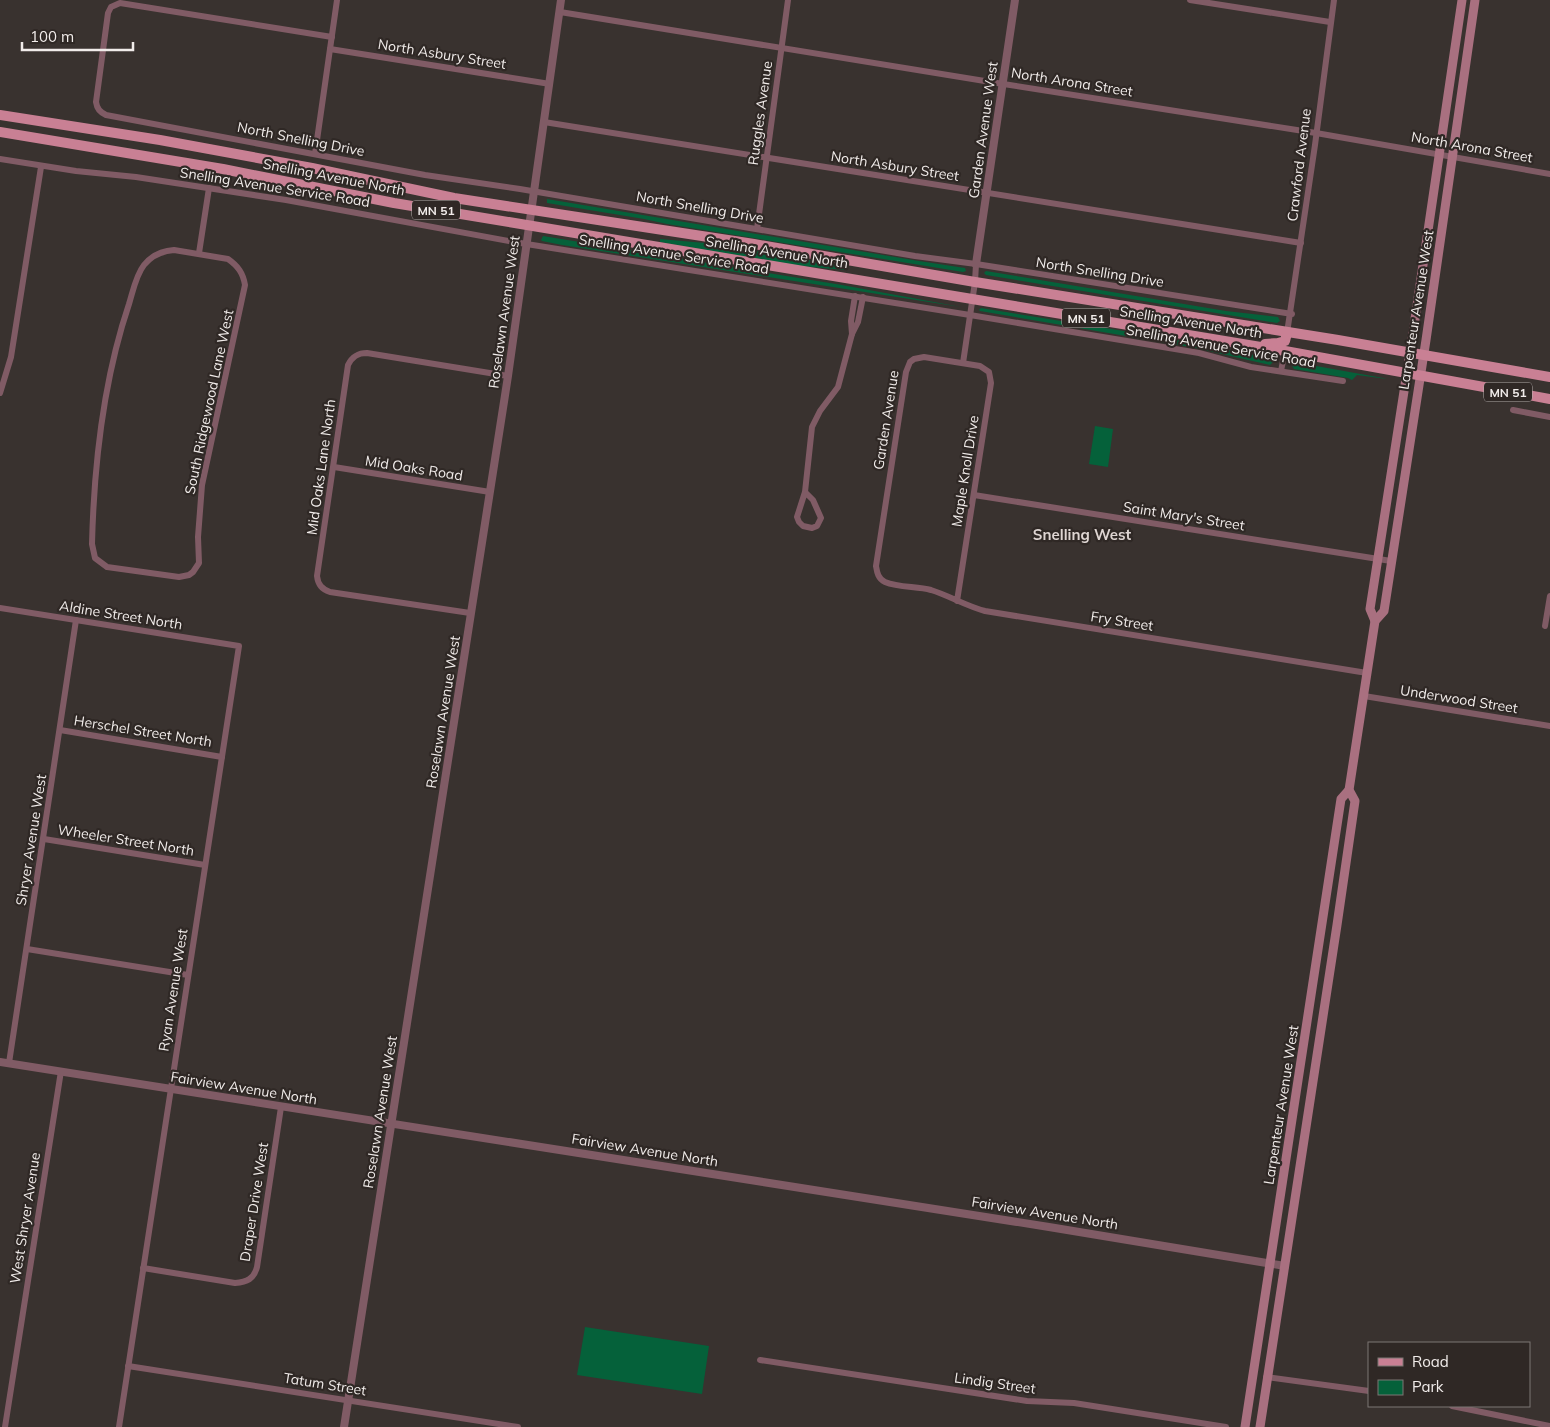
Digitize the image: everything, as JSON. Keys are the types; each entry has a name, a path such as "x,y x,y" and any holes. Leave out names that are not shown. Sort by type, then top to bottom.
{"main road":[{"name":"Larpenteur Avenue West","path":"1245,1427 1341,799 1349,790 1364,696 1375,621 1370,609 1377,559 1410,353 1462,0"},
{"name":"Larpenteur Avenue West","path":"1375,621 1384,611 1424,356 1475,0"},
{"name":"Snelling Avenue North","path":"0,115 160,140 312,168 454,198 754,244 1550,377"},
{"name":"Snelling Avenue North","path":"0,132 223,169 394,203 1285,351 1550,399"},
{"path":"1254,346 1285,341 1288,333"},
{"name":"Larpenteur Avenue West","path":"1260,1427 1266,1376 1285,1266 1355,801 1349,790"},
{"path":"1309,1014 1323,1016"}],"street":[{"path":"315,154 337,0"},
{"name":"Roselawn Avenue West","path":"344,1427 508,376 561,0"},
{"name":"Ruggles Avenue","path":"756,229 788,0"},
{"name":"Garden Avenue West","path":"976,264 1015,0"},
{"path":"1190,0 1330,22"},
{"name":"Crawford Avenue","path":"1288,333 1302,243 1334,0"},
{"name":"North Snelling Drive","path":"332,37 126,3 116,4 111,7 108,13 96,102 98,110 106,115 416,174 915,256 1292,314"},
{"name":"North Arona Street","path":"560,12 1316,133 1550,174"},
{"name":"North Asbury Street","path":"330,49 550,84"},
{"name":"North Asbury Street","path":"544,122 1302,243"},
{"name":"Snelling Avenue Service Road","path":"0,159 42,166 136,176 286,200 527,244 970,315 1199,354 1242,365 1343,380"},
{"path":"0,393 11,357 42,166"},
{"path":"199,254 209,188"},
{"name":"South Ridgewood Lane West","path":"174,250 199,254 228,259 234,263 241,272 245,285 202,485 198,537 199,563 194,572 184,577 107,567 98,562 93,554 92,544 97,456 116,345 137,278 145,263 166,251 174,250"},
{"path":"963,363 976,264"},
{"path":"852,334 851,321 855,296"},
{"path":"805,492 813,500 821,518 817,526 812,528 803,526 797,517 805,492 812,427 820,411 838,388 852,334 858,322 863,298"},
{"path":"1281,371 1285,351"},
{"name":"Mid Oaks Lane North","path":"470,613 330,592 322,588 318,582 317,576 348,365 350,360 359,354 367,353 508,376"},
{"name":"Garden Avenue","path":"879,576 876,566 907,366 919,357 963,363"},
{"name":"Maple Knoll Drive","path":"957,602 991,383 991,378 985,368 963,363"},
{"path":"1513,410 1550,417"},
{"name":"Mid Oaks Road","path":"334,467 490,492"},
{"name":"Saint Mary's Street","path":"974,495 1391,561"},
{"name":"Fry Street","path":"879,576 885,582 930,590 975,609 1004,615 1367,673"},
{"path":"1545,626 1550,596"},
{"name":"Aldine Street North","path":"0,608 239,646"},
{"name":"Shryer Avenue West","path":"9,1063 76,620"},
{"name":"Ryan Avenue West","path":"119,1427 239,646"},
{"name":"Underwood Street","path":"1364,696 1550,726"},
{"name":"Herschel Street North","path":"60,730 222,756"},
{"name":"Wheeler Street North","path":"44,839 205,865"},
{"path":"27,949 188,975"},
{"name":"Fairview Avenue North","path":"0,1062 1049,1226 1285,1266"},
{"name":"West Shryer Avenue","path":"5,1427 61,1071"},
{"name":"Draper Drive West","path":"143,1268 235,1284 252,1278 257,1267 281,1107"},
{"name":"Lindig Street","path":"760,1360 1027,1401 1074,1402 1226,1427"},
{"name":"Tatum Street","path":"128,1366 518,1427"},
{"path":"1266,1376 1368,1392"},
{"path":"1457,1407 1550,1426"}],"green space":[{"path":"547,199 965,268 966,271 667,224 547,203"},
{"path":"543,236 842,285 961,307 562,245 542,241"},
{"path":"660,239 705,243 846,266 845,270 801,266 660,242"},
{"path":"986,271 1226,311 1278,317 1280,321 1277,323 986,275 984,273"},
{"path":"981,308 1155,336 1271,358 1273,362 1270,365 1196,348 980,311"},
{"path":"1294,362 1387,379 1357,375 1352,380 1294,369 1291,364"},
{"path":"1095,426 1113,429 1108,467 1089,464"},
{"path":"585,1327 709,1346 702,1394 577,1375"}],"district":[{"name":"Snelling West","path":"1082,534"}]}
